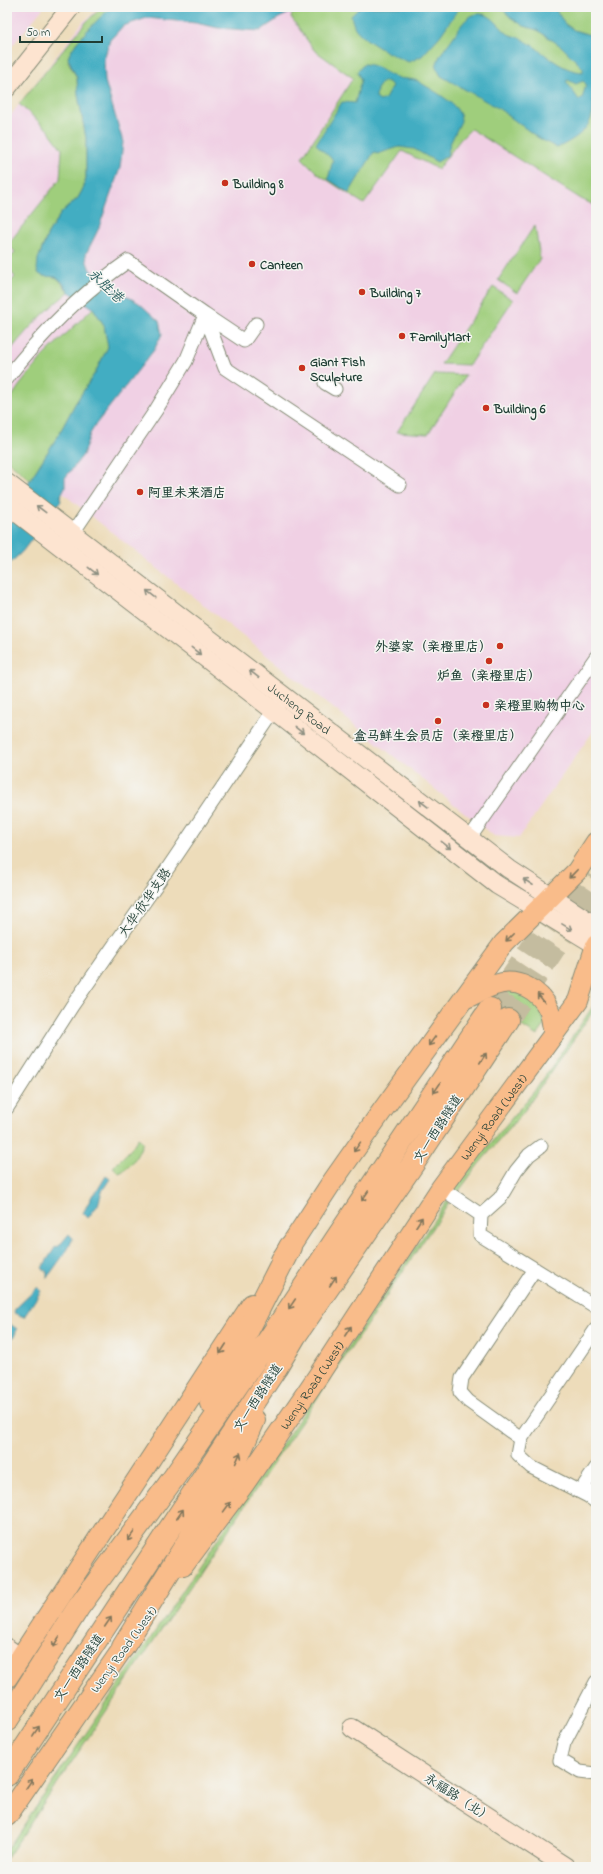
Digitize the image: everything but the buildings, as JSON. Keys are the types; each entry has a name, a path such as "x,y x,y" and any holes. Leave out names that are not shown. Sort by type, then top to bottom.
{"highway":[{"name":"文一西路隧道","path":"7,1720 78,1608 175,1476 274,1332 490,1009"},
{"name":"文一西路隧道","path":"7,1775 276,1368 295,1336 415,1161 508,1020"},
{"path":"175,1476 290,1246"},
{"path":"123,1647 232,1470 276,1368"}],"main road":[{"path":"7,1678 14,1653 330,1185 504,943 577,870 596,842"},
{"name":"Wenyi Road (West)","path":"7,1816 123,1647 244,1484 318,1376 440,1188 578,1001 596,945"},
{"path":"463,1000 496,984 505,982 525,985 538,993 545,1002 550,1012 554,1034"}],"street":[{"path":"7,88 71,7"},
{"path":"7,380 12,371 46,331 113,272 128,261 244,341 256,324"},
{"path":"205,315 225,368 400,485"},
{"path":"67,540 156,410 186,361 205,315"},
{"name":"Jucheng Road","path":"7,483 67,540 279,704 497,885 544,903 596,926"},
{"name":"Jucheng Road","path":"7,505 67,540"},
{"path":"469,839 596,657"},
{"name":"Jucheng Road","path":"279,704 509,869 544,903 596,945"},
{"name":"大华·欣华支路","path":"7,1108 72,1006 175,858 279,704"},
{"path":"578,1001 596,970"},
{"path":"541,1146 529,1155 516,1171 500,1198 481,1215 480,1235 596,1307"},
{"path":"440,1188 481,1215"},
{"path":"522,1439 468,1401 460,1392 462,1378 535,1269"},
{"path":"592,1499 531,1467 518,1455 522,1439 596,1329"},
{"path":"592,1499 585,1484 596,1468"},
{"path":"596,1682 564,1743 560,1760 580,1772 596,1774"},
{"name":"永福路（北）","path":"352,1728 566,1867"}],"shaded area":[{"path":"7,7 44,7 7,52"},
{"path":"101,7 596,7 596,727 519,838 494,836 7,449 7,120 83,22"}],"green space":[{"path":"102,7 111,7 76,43 68,61 77,78 78,95 86,138 86,178 84,187 78,198 61,213 48,234 40,253 43,276 56,278 69,292 36,322 7,355 7,286 15,277 8,267 8,262 15,252 8,244 60,179 62,149 48,130 19,104 87,21"},
{"path":"292,7 596,7 596,206 581,199 471,129 460,140 438,169 402,151 364,204 318,174 302,158 353,78 314,50 291,17 293,11"},
{"path":"535,225 540,259 517,293 498,280"},
{"path":"493,287 513,300 469,365 441,364"},
{"path":"93,308 104,325 108,347 95,373 30,480 7,460 7,404 43,356"},
{"path":"435,374 466,375 428,434 397,432"},
{"path":"507,987 538,999 545,1025 537,1036 483,1000"},
{"path":"596,1002 596,1007 524,1111 478,1165 458,1192 455,1189 475,1162 537,1088"},
{"path":"138,1138 143,1142 137,1156 128,1168 119,1173 113,1167 131,1149"},
{"path":"447,1201 449,1203 7,1858 7,1850"}],"water":[{"name":"永胜港","path":"111,7 292,7 294,11 279,18 260,31 218,28 196,23 147,18 123,26 110,40 104,59 105,81 123,142 120,168 98,230 86,254 87,262 90,270 114,289 139,303 159,321 162,334 154,350 96,424 90,434 83,455 65,478 65,487 60,497 61,501 22,552 7,566 7,511 30,480 59,434 75,404 95,373 108,347 104,325 93,308 69,292 62,282 56,277 43,276 39,274 37,270 38,259 48,234 61,213 78,198 84,187 86,178 86,138 78,95 77,78 68,58 80,38"},
{"path":"360,7 460,7 440,36 422,56 409,62 380,48 359,33 355,28 351,16"},
{"path":"501,7 554,7 565,24 574,30 590,35 596,32 596,89 591,118 585,129 580,134 557,148 537,137 498,108 441,76 436,67 441,54 462,24 468,18 476,14 481,14 489,16 508,34 520,38 566,68 583,72 583,68 561,46 537,30 524,26 510,17","holes":["568,80 576,84 583,81 586,84 582,99 579,100 566,81"]},
{"path":"364,64 372,65 399,78 418,81 451,103 457,109 461,121 450,144 447,156 437,162 414,149 399,147 377,154 374,152 349,193 328,179 333,160 316,144 342,102 355,103 361,80 357,72","holes":["383,81 389,82 392,86 385,99 380,101 376,98 377,89"]},
{"path":"106,1176 110,1179 102,1191 98,1205 88,1218 83,1213 93,1194 97,1191"},
{"path":"69,1234 73,1238 68,1249 47,1278 47,1272 42,1268 56,1246 58,1247"},
{"path":"38,1287 41,1291 24,1317 14,1313 15,1309"},
{"path":"7,1322 17,1329 14,1337 7,1343"}],"tunnel":[{"path":"490,1009 584,870"},
{"path":"508,1020 596,885"}],"place":[{"name":"Building 8","path":"225,183"},
{"name":"Canteen","path":"252,264"},
{"name":"Building 7","path":"362,292"},
{"name":"FamilyMart","path":"402,336"},
{"name":"Giant Fish Sculpture","path":"302,368"},
{"name":"Building 6","path":"486,408"},
{"name":"阿里未来酒店","path":"140,492"},
{"name":"外婆家（亲橙里店）","path":"500,646"},
{"name":"炉鱼（亲橙里店）","path":"489,661"},
{"name":"亲橙里购物中心","path":"486,705"},
{"name":"盒马鲜生会员店（亲橙里店）","path":"438,721"}]}
